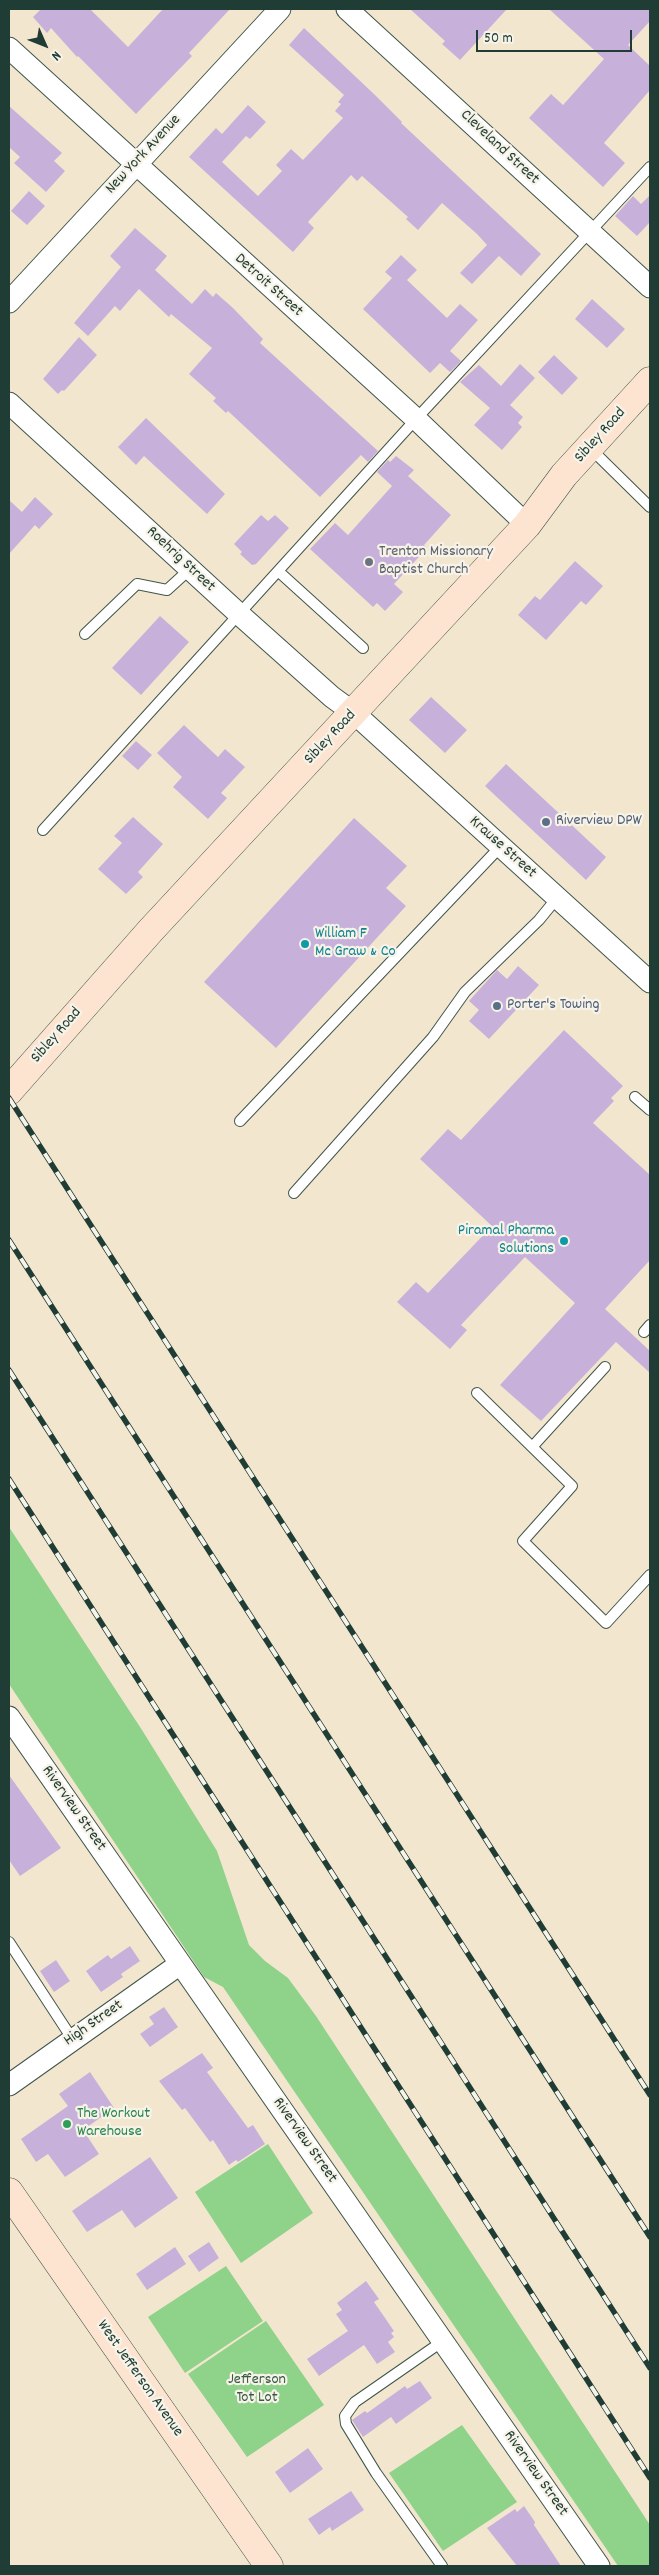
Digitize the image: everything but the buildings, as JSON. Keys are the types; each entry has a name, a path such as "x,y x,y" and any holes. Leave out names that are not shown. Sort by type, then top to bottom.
{"main road":[{"name":"Sibley Road","path":"9,1091 152,930 527,525 564,476 650,381"},
{"name":"West Jefferson Avenue","path":"9,2192 269,2566"}],"street":[{"name":"New York Avenue","path":"9,302 280,9"},
{"name":"Cleveland Street","path":"347,9 650,287"},
{"name":"Detroit Street","path":"9,48 135,165 416,419 527,525"},
{"name":"Roehrig Street","path":"9,403 239,614 332,697 354,713"},
{"name":"Krause Street","path":"354,713 650,982"},
{"name":"Riverview Street","path":"9,1717 599,2566"},
{"name":"High Street","path":"9,2085 180,1964"}],"lane":[{"path":"43,830 416,419 650,167"},
{"path":"590,448 650,507"},
{"path":"85,634 137,584 167,590 190,569"},
{"path":"278,571 363,648"},
{"path":"240,1121 500,846"},
{"path":"294,1193 433,1038 465,992 539,920 557,898"},
{"path":"635,1097 650,1110"},
{"path":"533,1446 605,1367"},
{"path":"478,1393 572,1486 523,1540 606,1623 650,1576"},
{"path":"9,1942 73,2040"},
{"path":"442,2566 376,2473 346,2424 346,2416 355,2402 443,2341"}],"green space":[{"path":"9,1527 142,1730 217,1851 249,1945 265,1961 288,1978 316,2016 650,2525 650,2566 618,2566 223,1987 204,1977 9,1684"},
{"path":"268,2144 313,2213 241,2263 195,2192"},
{"path":"226,2266 263,2321 185,2373 148,2317"},
{"name":"Jefferson Tot Lot","path":"266,2321 324,2405 247,2457 188,2374"},
{"path":"462,2425 517,2502 443,2551 389,2473"}],"railway":[{"path":"9,1098 650,2095"},
{"path":"9,1240 650,2237"},
{"path":"9,1370 650,2368"},
{"path":"9,1479 650,2478"}],"place":[{"name":"Trenton Missionary Baptist Church","path":"369,562"},
{"name":"Riverview DPW","path":"546,822"},
{"name":"William F Mc Graw & Co","path":"305,944"},
{"name":"Porter's Towing","path":"497,1006"},
{"name":"Piramal Pharma Solutions","path":"564,1241"},
{"name":"The Workout Warehouse","path":"67,2124"}]}
